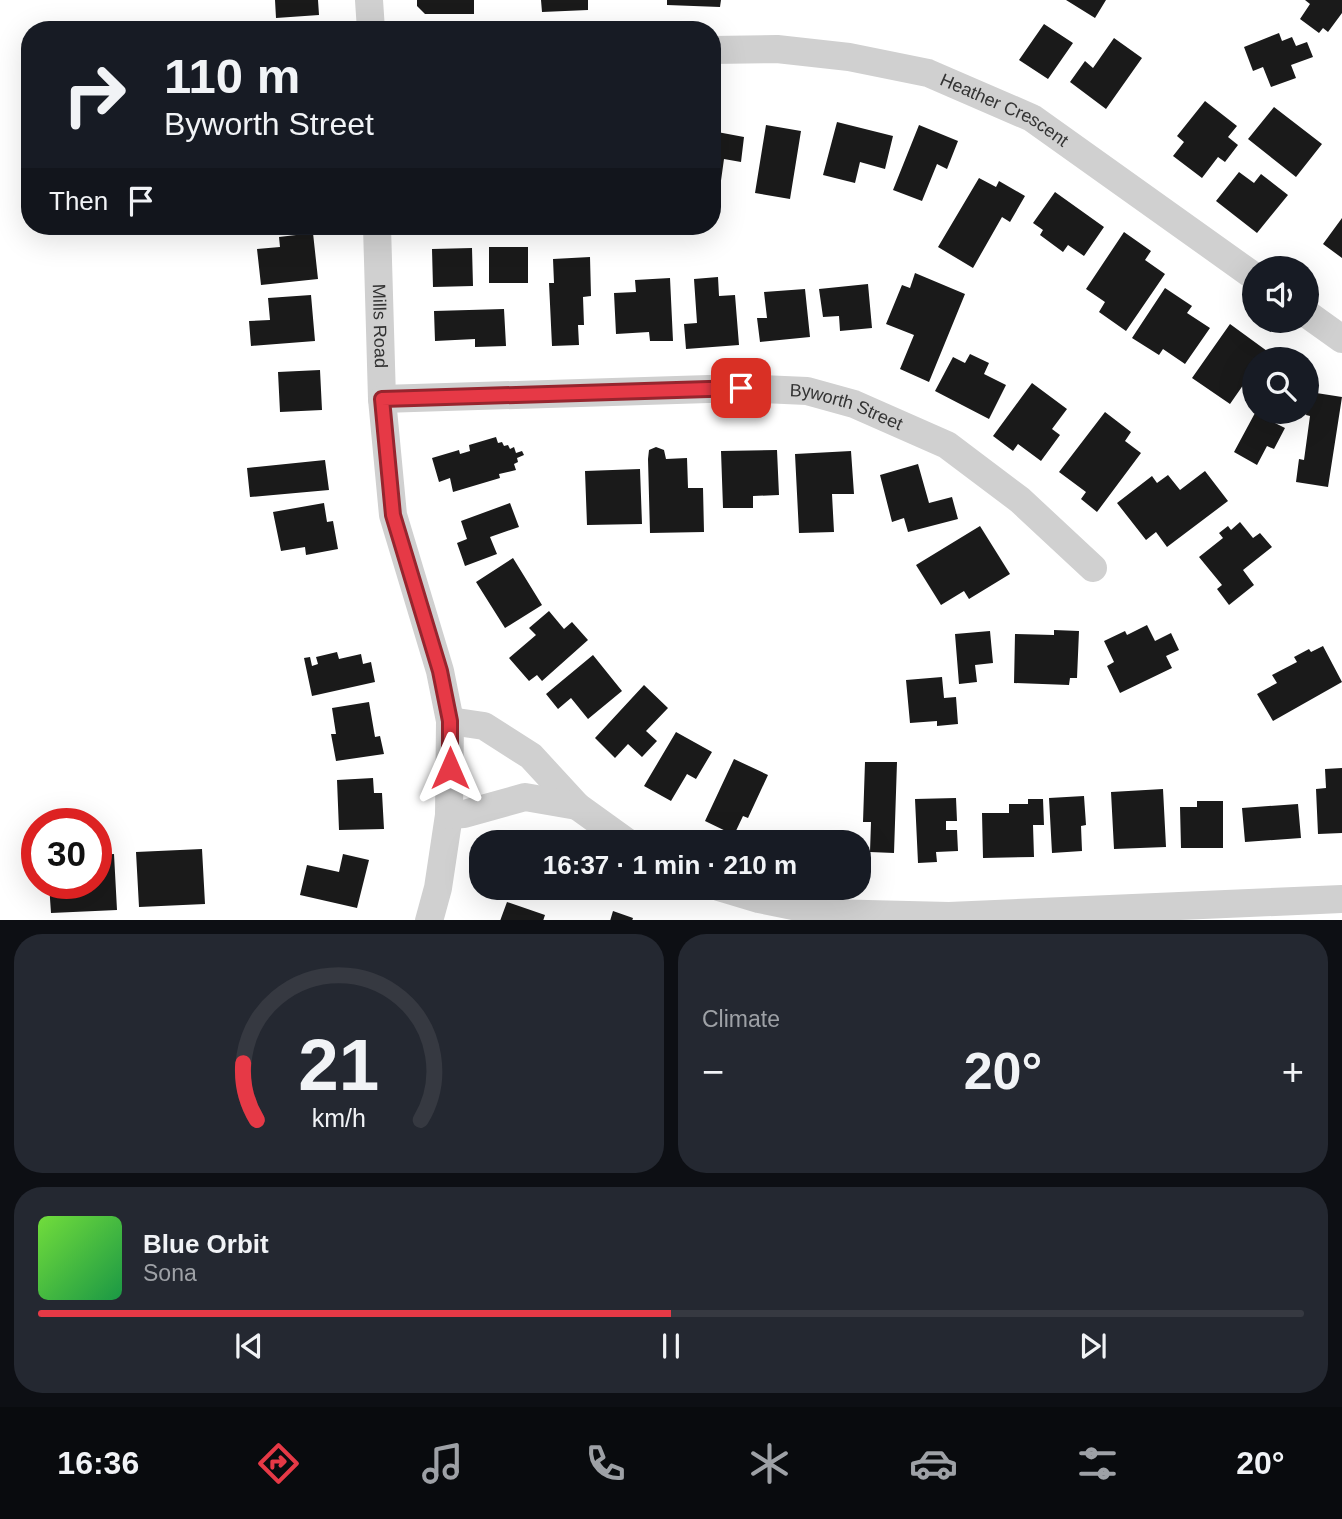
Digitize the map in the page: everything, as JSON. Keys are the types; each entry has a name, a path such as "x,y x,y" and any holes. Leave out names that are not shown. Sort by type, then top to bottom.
{"street":[{"path":"369,0 370,21"},
{"name":"Heather Crescent","path":"721,51 777,49 849,57 928,73 1032,118 1242,268"},
{"name":"Mills Road","path":"377,235 382,399 393,515 440,671 450,721 449,815 438,888 429,920"},
{"path":"1319,323 1342,339"},
{"name":"Byworth Street","path":"382,399 741,388 807,391 854,404 947,446 1020,500 1093,568"},
{"path":"450,721 484,726 531,756 577,806 610,830"},
{"path":"449,815 464,814 525,797 577,806"},
{"path":"759,900 827,913 935,915 1042,913 1342,899"}],"building":[{"path":"275,0 318,0 319,15 276,18"},
{"path":"417,0 474,0 474,14 425,14 417,6"},
{"path":"541,0 588,0 588,10 542,12"},
{"path":"667,0 721,0 720,7 667,5"},
{"path":"1066,0 1106,0 1095,18"},
{"path":"1305,0 1342,0 1342,13 1328,32 1323,28 1319,33 1300,19 1310,4"},
{"path":"1044,24 1073,43 1048,79 1019,60"},
{"path":"1279,33 1282,41 1292,37 1296,46 1307,42 1313,57 1291,65 1296,78 1271,87 1263,67 1253,71 1244,47"},
{"path":"1114,38 1142,58 1106,109 1070,82 1085,61 1093,68"},
{"path":"1205,101 1237,126 1228,137 1238,145 1225,162 1218,157 1202,178 1173,156 1184,142 1177,136"},
{"path":"1274,107 1322,144 1296,177 1248,139"},
{"path":"837,122 893,136 885,169 860,162 855,183 823,175"},
{"path":"766,125 801,131 790,199 755,193"},
{"path":"919,125 958,141 947,169 937,164 922,201 893,190"},
{"path":"721,133 744,137 741,162 724,159 721,181"},
{"path":"1239,172 1254,183 1261,174 1288,195 1257,233 1216,201"},
{"path":"979,178 996,187 999,181 1025,196 1010,222 1002,217 973,268 938,247"},
{"path":"1055,192 1104,227 1084,256 1068,245 1063,252 1040,235 1043,230 1033,223"},
{"path":"1342,218 1342,258 1323,244"},
{"path":"1124,232 1151,251 1145,260 1165,274 1126,331 1099,312 1105,302 1086,289"},
{"path":"313,235 318,279 261,285 257,249 280,247 279,237"},
{"path":"489,247 528,247 528,283 489,283"},
{"path":"472,248 473,286 433,287 432,249"},
{"path":"590,257 591,296 583,297 584,325 578,325 579,345 552,346 549,283 554,283 553,259"},
{"path":"915,273 965,294 929,382 900,369 914,335 886,324 902,285 910,288"},
{"path":"718,277 719,296 735,295 739,345 686,349 684,324 697,323 694,279"},
{"path":"670,278 673,341 650,341 649,332 616,334 614,293 636,292 635,280"},
{"path":"868,284 872,328 840,331 839,316 823,317 819,289"},
{"path":"1165,288 1192,306 1187,313 1210,328 1185,364 1163,349 1159,355 1132,338"},
{"path":"805,289 810,337 760,342 757,318 767,318 764,292"},
{"path":"311,295 315,341 251,346 249,321 270,320 268,298"},
{"path":"504,309 506,346 475,347 475,339 435,341 434,311"},
{"path":"1230,324 1262,347 1242,347 1242,387 1230,404 1192,378"},
{"path":"970,354 989,363 984,374 1006,385 989,419 935,391 953,357 965,363"},
{"path":"320,370 322,410 280,412 278,372"},
{"path":"1032,383 1067,409 1052,429 1060,435 1041,461 1018,444 1013,451 993,436"},
{"path":"1319,393 1342,397 1328,487 1296,482 1299,459 1304,460 1309,424 1319,424"},
{"path":"1105,412 1131,432 1125,441 1141,453 1097,512 1081,499 1086,492 1059,472"},
{"path":"1249,424 1277,424 1285,428 1274,449 1267,446 1257,465 1234,452"},
{"path":"496,437 498,443 508,445 510,449 514,447 516,453 522,451 524,455 517,458 518,462 514,464 516,470 499,474 500,478 453,492 450,478 439,482 432,458 459,450 460,454 470,451 469,445"},
{"path":"656,447 664,450 666,459 687,458 688,488 703,488 704,532 650,533 648,459 649,450"},
{"path":"777,450 779,495 753,496 753,508 723,508 721,451"},
{"path":"851,451 854,494 832,494 834,532 799,533 795,454"},
{"path":"325,460 329,490 250,497 247,468"},
{"path":"918,464 929,503 952,497 958,519 908,532 904,518 892,522 880,475"},
{"path":"640,469 642,524 587,525 585,471"},
{"path":"1205,471 1228,501 1167,547 1156,532 1146,540 1117,503 1152,476 1157,483 1168,475 1180,490"},
{"path":"324,503 327,522 333,521 338,549 306,555 305,547 281,551 273,512"},
{"path":"510,503 519,527 490,537 497,554 465,566 457,543 467,539 461,521"},
{"path":"1240,522 1253,538 1260,533 1272,547 1243,570 1254,585 1229,605 1217,589 1222,585 1199,557 1223,538 1219,533 1228,526 1231,530"},
{"path":"980,526 1010,574 969,599 964,591 941,605 916,565"},
{"path":"513,558 542,605 505,628 476,582"},
{"path":"549,611 564,629 572,622 588,640 542,681 537,675 529,681 509,658 536,635 529,628"},
{"path":"1147,625 1155,641 1171,633 1179,650 1166,656 1172,668 1120,693 1107,666 1114,662 1104,641 1125,631 1127,635"},
{"path":"1054,630 1079,631 1077,678 1070,678 1069,685 1014,683 1015,634 1054,635"},
{"path":"990,631 993,663 975,665 977,682 959,684 955,634"},
{"path":"1323,646 1342,682 1273,721 1257,694 1277,683 1272,675 1297,662 1294,657 1309,649 1311,652"},
{"path":"337,652 339,659 361,654 363,664 371,662 375,682 312,696 304,658 310,657 312,666 318,664 316,657"},
{"path":"593,655 622,691 588,719 571,698 558,709 546,694"},
{"path":"942,677 944,698 956,697 958,724 937,726 937,721 910,723 906,680"},
{"path":"644,685 668,708 646,731 657,741 642,757 628,744 615,758 595,738"},
{"path":"369,702 375,737 380,736 384,754 336,761 331,734 336,734 332,708"},
{"path":"676,732 712,752 696,779 687,774 671,801 644,786"},
{"path":"734,759 768,775 748,818 743,816 736,830 724,830 705,821"},
{"path":"865,762 897,762 894,853 871,852 871,822 863,822"},
{"path":"1342,768 1342,833 1318,834 1316,789 1326,788 1325,769"},
{"path":"373,778 374,793 382,793 384,829 339,830 337,780"},
{"path":"1163,789 1166,847 1114,849 1111,792"},
{"path":"1084,796 1086,825 1081,826 1082,851 1052,853 1049,798"},
{"path":"956,798 957,821 946,821 946,830 957,830 958,851 936,852 937,862 918,863 915,799"},
{"path":"1028,799 1043,799 1044,825 1033,825 1034,857 983,858 982,813 1009,813 1009,804 1028,804"},
{"path":"1197,801 1223,801 1223,848 1181,848 1180,807 1197,807"},
{"path":"1298,804 1301,838 1245,842 1242,808"},
{"path":"202,849 205,904 139,907 136,852"},
{"path":"112,854 117,910 51,913 50,899 112,899"},
{"path":"343,854 369,860 357,908 300,895 307,865 339,872"},
{"path":"507,902 545,915 543,920 500,920"},
{"path":"613,911 633,918 632,920 610,920"}],"route":[{"path":"450,768 450,721 440,671 393,515 382,399 741,388"}]}
